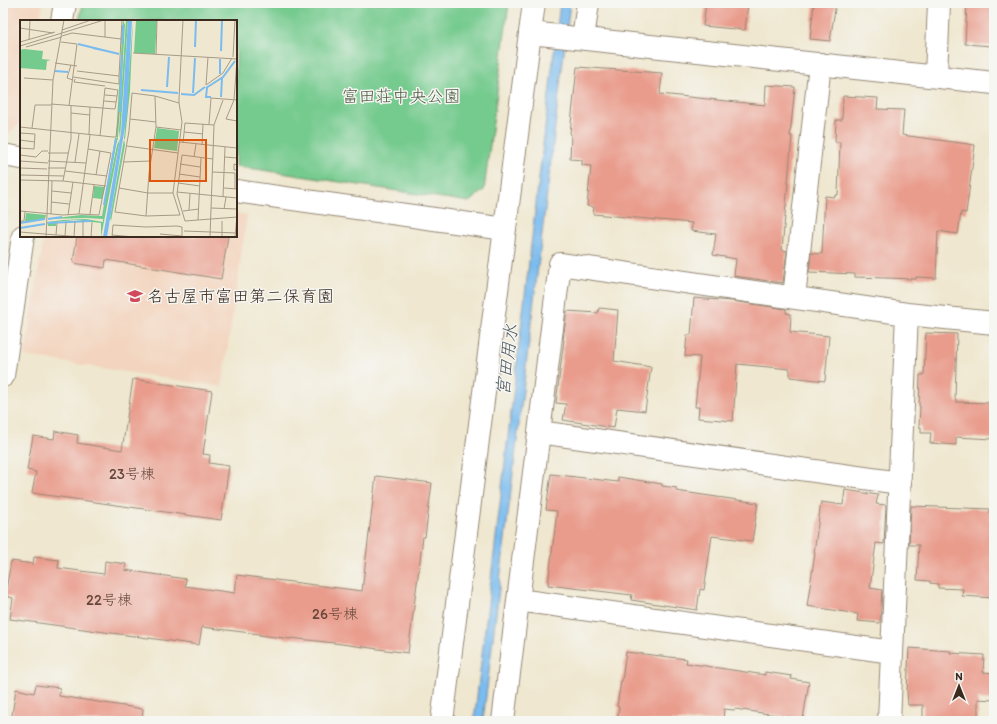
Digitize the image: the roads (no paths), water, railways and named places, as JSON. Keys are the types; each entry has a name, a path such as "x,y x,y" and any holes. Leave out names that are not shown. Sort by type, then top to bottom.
{"street":[{"path":"62,20 65,3"},
{"path":"442,721 534,3"},
{"path":"569,37 588,3"},
{"path":"936,76 939,3"},
{"path":"530,33 994,83"},
{"path":"794,297 820,64"},
{"path":"3,155 20,158"},
{"path":"237,191 505,228"},
{"path":"3,373 23,237"},
{"path":"503,721 560,264 907,314 994,323"},
{"path":"889,721 907,314"},
{"path":"539,432 900,483"},
{"path":"518,600 892,652"}],"water":[{"path":"560,3 570,3 483,721 474,721"}],"place":[{"name":"名古屋市富田第二保育園","path":"135,296"}],"park label":[{"name":"富田荘中央公園","path":"401,96"}],"water label":[{"name":"宮田用水","path":"507,360"}]}
